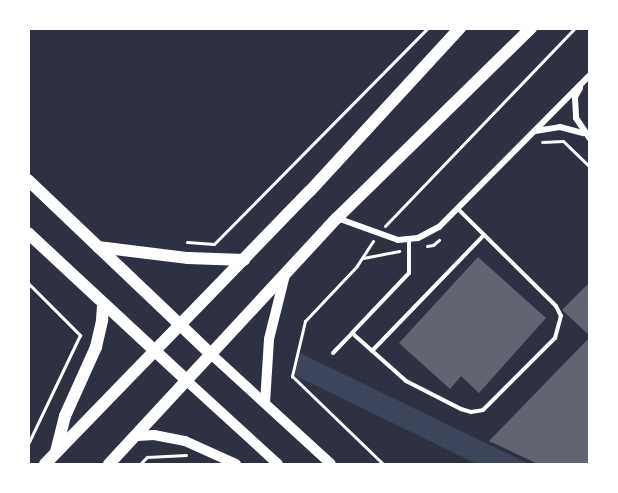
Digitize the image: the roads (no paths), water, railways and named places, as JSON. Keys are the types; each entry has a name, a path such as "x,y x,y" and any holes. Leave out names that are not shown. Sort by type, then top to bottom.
{"main road":[{"path":"45,465 244,260 460,28"},
{"path":"109,465 336,218 531,28"},
{"path":"28,180 180,326 330,465"},
{"path":"28,233 278,465"},
{"path":"98,247 188,258 244,260"},
{"path":"265,404 269,339 285,274"},
{"path":"56,453 65,416 96,347 103,304"},
{"path":"137,436 154,435 185,441 236,465"}],"street":[{"path":"336,218 398,240 418,238 438,227 590,75"},
{"path":"582,82 575,98 576,118 583,133 590,139"},
{"path":"534,131 560,127 583,133"}],"lane":[{"path":"352,333 406,381 471,412 483,410 555,338 561,316 556,306 458,208"},
{"path":"371,351 484,235"},
{"path":"333,354 409,273 409,239"}]}
